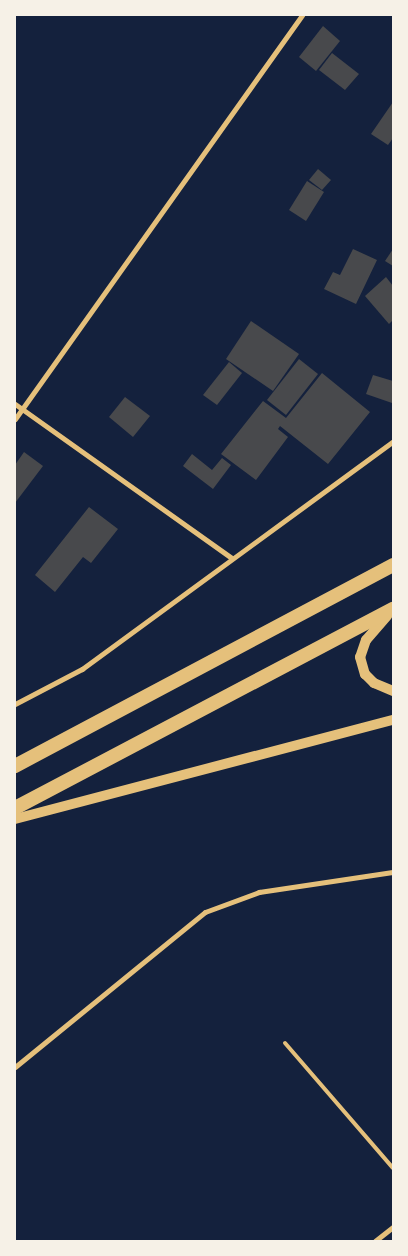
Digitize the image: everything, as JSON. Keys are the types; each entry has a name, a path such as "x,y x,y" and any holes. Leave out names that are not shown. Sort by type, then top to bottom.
{"highway":[{"path":"15,766 393,565"},
{"path":"15,808 393,610"}],"main road":[{"path":"393,610 366,640 360,657 365,674 374,683 393,691"},
{"path":"15,818 393,720"}],"street":[{"path":"15,419 302,15"},
{"path":"15,404 232,558"},
{"path":"15,704 82,669 393,441"},
{"path":"15,1067 205,912 259,892 393,872"},
{"path":"375,1241 393,1227"}],"lane":[{"path":"285,1043 393,1168"}],"building":[{"path":"323,26 340,41 316,71 299,57"},
{"path":"332,53 359,74 345,90 319,70"},
{"path":"393,102 393,138 388,145 371,134"},
{"path":"318,169 331,180 322,190 309,180"},
{"path":"307,181 324,192 306,221 289,210"},
{"path":"353,249 377,260 356,304 324,289 333,272 340,275"},
{"path":"393,249 393,266 385,261"},
{"path":"386,277 393,286 393,320 389,324 365,296"},
{"path":"251,321 299,354 273,391 226,359"},
{"path":"299,359 318,374 286,415 267,400"},
{"path":"229,362 242,373 217,405 203,395"},
{"path":"322,373 370,412 328,464 280,426 278,429 288,437 256,480 221,454 263,401 286,418"},
{"path":"373,375 393,381 392,403 366,394"},
{"path":"125,397 150,416 133,437 109,417"},
{"path":"24,452 43,466 15,503 15,465"},
{"path":"192,454 212,470 222,458 231,465 213,489 183,466"},
{"path":"89,507 118,529 91,563 83,557 55,592 35,575"}]}
